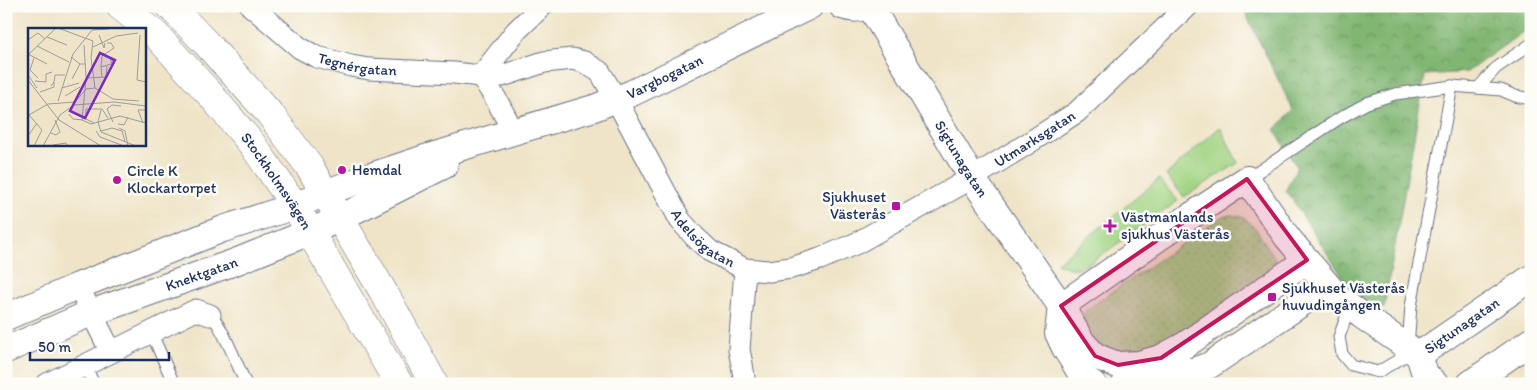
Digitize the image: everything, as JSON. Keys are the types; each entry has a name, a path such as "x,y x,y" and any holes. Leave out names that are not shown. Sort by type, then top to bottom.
{"main road":[{"name":"Stockholmsvägen","path":"120,6 156,35 252,144 295,206 399,384"},
{"path":"170,6 270,114 309,166 387,298 434,384"}],"street":[{"name":"Tegnérgatan","path":"251,6 300,48 317,57 351,66 369,69 502,76 544,62 572,59 584,62 600,72 616,99"},
{"path":"513,131 482,76 516,31 542,6"},
{"name":"Vargbogatan","path":"295,206 325,193 425,158 594,108 632,93 810,6"},
{"path":"842,6 852,10 865,6"},
{"name":"Sigtunagatan","path":"870,6 972,178 1060,306 1082,342 1095,356 1118,365 1138,364 1161,358 1185,345 1307,260"},
{"name":"Utmarksgatan","path":"744,269 769,271 790,268 820,259 857,242 972,178 1077,112 1188,6"},
{"name":"Adelsögatan","path":"616,99 680,220 695,238 710,251 744,269 739,350 744,384"},
{"name":"Vargbogatan","path":"310,232 513,131"},
{"path":"1093,384 1084,378 1058,333 1060,306 1174,227 1248,179"},
{"name":"Sigtunagatan","path":"1248,179 1287,236 1327,286 1350,306 1413,351 1425,374 1435,384"},
{"path":"6,317 78,286 223,230 295,206"},
{"name":"Knektgatan","path":"6,350 91,313 235,262 310,232"},
{"name":"Sigtunagatan","path":"1413,351 1531,278"},
{"path":"78,286 111,352"},
{"path":"1125,384 1148,375 1168,371 1194,371 1210,365 1327,286"},
{"path":"47,384 89,374 111,352 196,310 210,315"},
{"path":"1470,384 1531,341"}],"lane":[{"path":"1478,88 1496,68 1531,44"},
{"path":"1350,306 1339,337 1342,354 1351,365 1378,372 1413,351 1411,306 1452,86"},
{"path":"1248,179 1340,118 1367,103 1395,94 1452,86 1501,90 1515,96 1531,99"},
{"path":"210,315 213,316 220,329 246,384"},
{"path":"151,332 174,384"}],"highlighted area":[{"path":"1247,179 1307,260 1161,358 1118,365 1095,356 1061,306"}],"green space":[{"path":"1242,6 1531,6 1531,26 1467,72 1425,75 1384,308 1353,293 1286,190 1297,167 1275,130 1293,110"},
{"path":"1220,127 1238,163 1184,197 1166,175"},
{"path":"1159,179 1178,201 1090,263 1074,268 1057,263"},
{"path":"1230,215 1239,216 1247,220 1255,228 1275,258 1275,265 1265,275 1176,336 1126,356 1100,349 1082,317 1086,310 1220,218"}],"place":[{"name":"Hemdal","path":"342,170"},
{"name":"Circle K Klockartorpet","path":"117,180"},
{"name":"Sjukhuset Västerås","path":"896,206"},
{"name":"Västmanlands sjukhus Västerås","path":"1110,226"},
{"name":"Sjukhuset Västerås huvudingången","path":"1272,297"}]}
